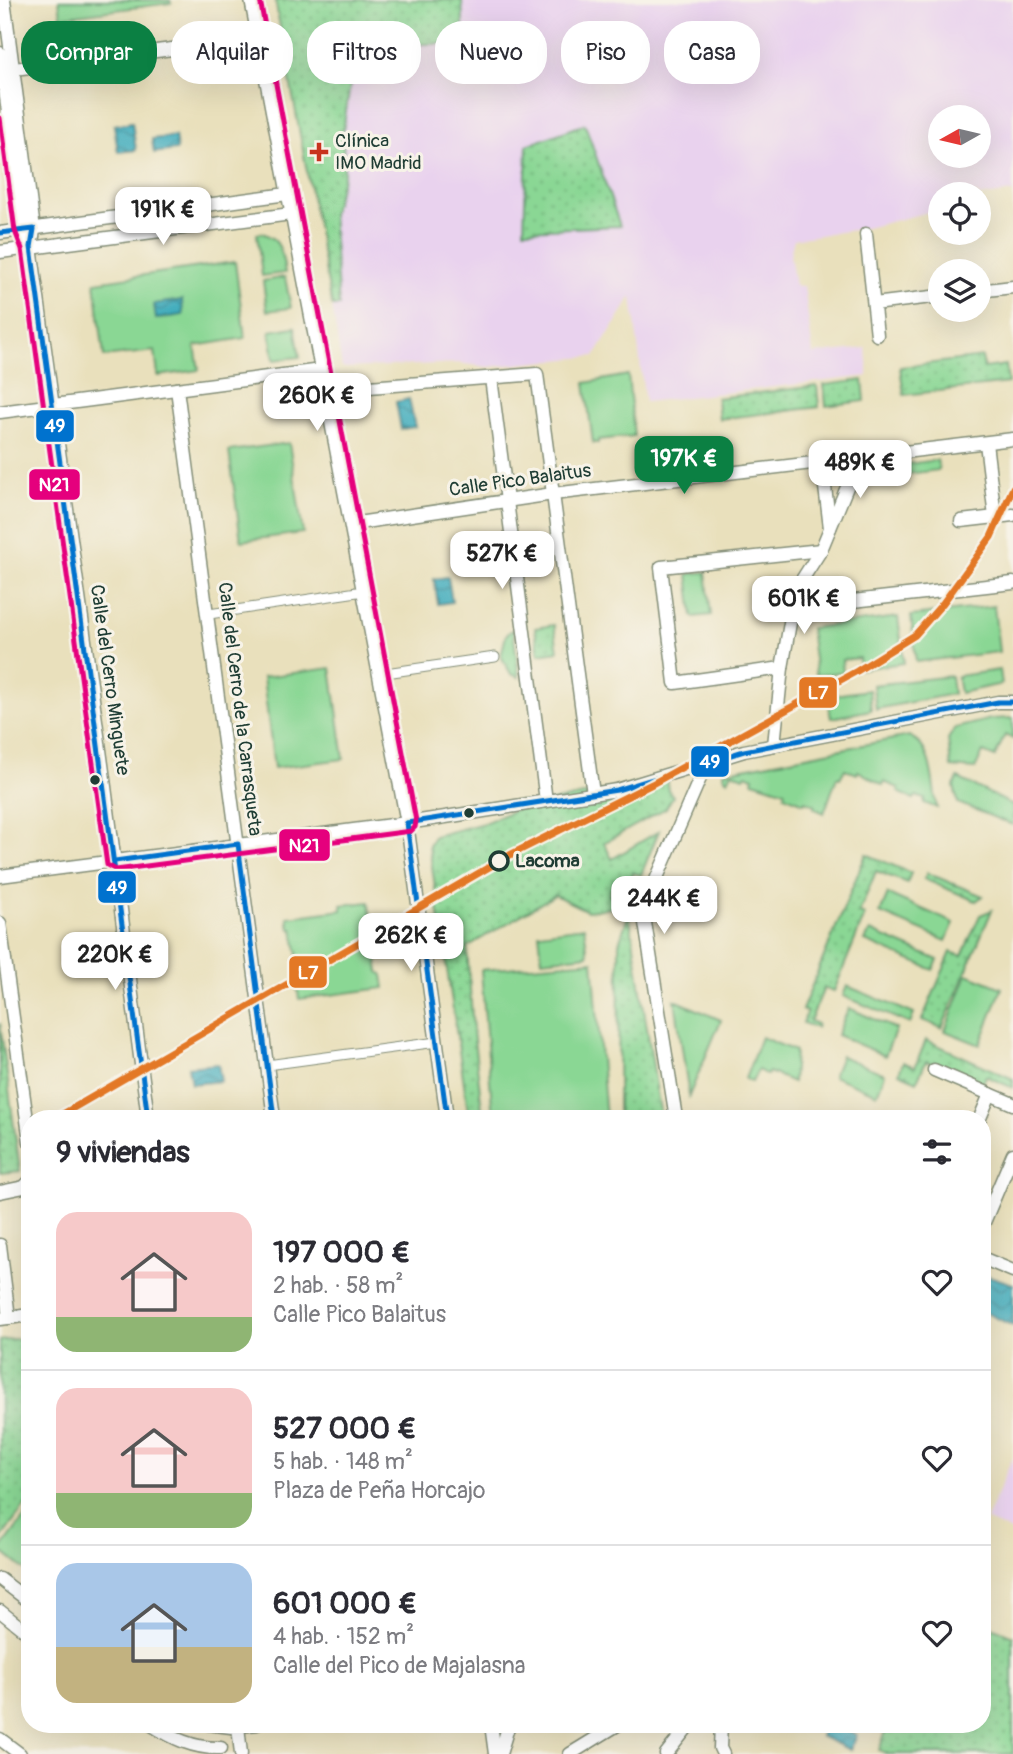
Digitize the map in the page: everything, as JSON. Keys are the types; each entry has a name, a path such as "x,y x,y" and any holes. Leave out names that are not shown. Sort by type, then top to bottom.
{"street":[{"name":"Calle del Cerro Minguete","path":"4,0 14,69 31,247 147,1110"},
{"path":"251,0 255,21"},
{"path":"14,69 171,49"},
{"name":"Calle del Cerro Minguete","path":"0,53 29,230"},
{"path":"267,84 407,822 446,1110"},
{"path":"0,233 287,194"},
{"path":"0,252 292,214"},
{"path":"866,234 877,335"},
{"path":"991,290 1013,287"},
{"path":"874,304 928,297"},
{"path":"0,412 321,370"},
{"path":"327,393 369,387 537,374 593,794"},
{"path":"491,378 546,801"},
{"name":"Calle del Cerro de la Carrasqueta","path":"177,389 273,1110"},
{"name":"Calle Pico Balaitus","path":"351,524 552,494 1013,439"},
{"path":"986,443 995,517"},
{"path":"774,745 782,668 796,589 821,550 859,458"},
{"path":"822,462 830,528"},
{"path":"961,521 1013,515"},
{"path":"782,668 675,683 661,567 821,550"},
{"path":"791,608 1013,583"},
{"path":"209,614 364,591"},
{"path":"379,674 495,657"},
{"path":"0,876 407,822 617,790 707,762 774,745 1013,697"},
{"path":"998,702 1013,702"},
{"path":"675,1110 643,910 707,762"},
{"path":"0,923 26,1110"},
{"path":"267,1065 437,1042"},
{"path":"934,1070 1013,1104"},
{"path":"983,1110 990,1094"},
{"path":"991,1206 1013,1154"},
{"path":"0,1192 21,1188"},
{"path":"0,1245 5,1319"},
{"path":"991,1262 1013,1271"},
{"path":"0,1579 21,1595"},
{"path":"0,1611 21,1628"},
{"path":"164,1733 197,1747 221,1751 224,1733"},
{"path":"229,1733 241,1754"},
{"path":"493,1733 497,1754"},
{"path":"497,1754 500,1733"},
{"path":"497,1754 505,1733"},
{"path":"570,1754 604,1733"},
{"path":"666,1754 683,1733"},
{"path":"720,1733 720,1748 723,1754"},
{"path":"0,1739 20,1754"}],"shaded area":[{"path":"462,0 1013,0 1013,192 991,195 991,182 928,182 928,212 866,228 794,239 790,255 795,286 804,286 813,354 866,348 868,376 645,402 632,296 595,356 488,367 458,363 342,368 332,306 339,305 332,214 344,174 343,131 350,84 421,84 421,44 435,44 435,84 547,84 547,21 462,21"},
{"path":"1013,1456 1013,1532 991,1522 991,1508"}],"green space":[{"path":"59,0 170,0 171,3 61,17"},
{"path":"275,0 462,0 463,21 435,21 435,44 421,44 421,21 307,21 307,84 350,84 343,131 344,174 332,214 339,306 332,306 291,84 293,84 293,21 279,21"},
{"path":"585,124 620,226 524,230 527,145"},
{"path":"262,233 274,239 277,244 282,254 285,273 262,276 257,234"},
{"path":"235,262 245,338 195,346 199,370 158,376 155,351 104,357 95,282"},
{"path":"285,277 291,308 267,311 263,281"},
{"path":"295,327 300,357 274,360 270,331"},
{"path":"982,357 984,368 1006,365 1008,383 904,395 900,367"},
{"path":"628,375 634,436 598,440 598,443 593,443 585,383"},
{"path":"863,380 865,401 826,406 824,385"},
{"path":"817,386 819,407 719,419 717,398"},
{"path":"289,443 303,533 241,541 229,451"},
{"path":"937,460 939,470 908,474 907,464"},
{"path":"706,572 711,615 693,617 688,574"},
{"path":"994,606 999,652 916,662 911,616"},
{"path":"898,617 904,663 860,669 859,658 842,660 843,672 816,675 810,628"},
{"path":"554,625 558,651 539,654 535,628"},
{"path":"513,629 519,677 511,674 501,656 506,635"},
{"path":"331,668 344,759 274,768 263,677"},
{"path":"1000,670 1002,684 960,693 957,676"},
{"path":"951,676 953,694 876,709 873,685"},
{"path":"869,690 871,710 831,718 827,696"},
{"path":"1013,718 1013,739 1005,735 995,757 983,752 975,769 951,767 948,739 955,728 991,719"},
{"path":"909,736 917,741 928,757 937,808 924,803 925,799 916,796 914,799 898,792 899,788 884,782 883,785 858,771 857,774 845,769 840,778 837,777 824,813 814,808 815,805 784,795 785,791 753,781 754,777 746,774 744,777 732,772 728,780 723,772"},
{"path":"666,778 668,790 673,796 666,808 604,843 612,859 659,831 641,875 633,873 628,888 613,883 609,895 622,899 618,907 587,911 555,895 467,947 482,1110 468,1110 429,846 434,836 484,823 517,809"},
{"path":"958,778 1013,805 1013,825 958,803 954,786"},
{"path":"866,854 911,873 907,883 876,871 859,913 865,915 834,991 824,988 810,1021 817,1024 816,1028 803,1023 807,1012 802,1010"},
{"path":"927,873 983,896 976,901 924,879"},
{"path":"888,894 954,923 946,941 880,913"},
{"path":"369,902 379,972 383,975 385,988 299,999 297,987 301,984 302,977 293,929 290,929 288,917 342,910 342,905"},
{"path":"992,910 942,1028 922,1020 951,952 962,956 980,915"},
{"path":"629,913 660,1110 618,1110 619,943"},
{"path":"584,927 588,955 542,960 539,933"},
{"path":"870,931 938,960 933,970 865,941"},
{"path":"593,961 605,1110 492,1110 481,970"},
{"path":"967,974 1002,988 980,1045 945,1031"},
{"path":"847,986 914,1014 910,1024 843,996"},
{"path":"675,1000 721,1020 689,1096"},
{"path":"849,1008 896,1029 885,1056 837,1035"},
{"path":"0,1023 20,1171 0,1173"},
{"path":"761,1037 795,1051 793,1082 758,1070 752,1082 745,1079"},
{"path":"926,1040 1013,1079 1013,1088 986,1076 982,1085 926,1061 917,1081 899,1073 903,1062 915,1067"},
{"path":"841,1056 885,1074 877,1094 833,1076"},
{"path":"21,1338 21,1511 0,1540 0,1341"},
{"path":"21,1522 21,1567 0,1550"},
{"path":"991,1627 1013,1636 1013,1754 888,1754 879,1750 885,1733 991,1733"}],"water":[{"path":"132,122 136,150 118,152 114,125"},
{"path":"175,136 177,150 154,153 152,139"},
{"path":"182,300 183,315 156,319 154,304"},
{"path":"409,399 415,427 401,429 396,402"},
{"path":"448,577 452,602 438,604 434,579"},
{"path":"218,1064 221,1081 191,1084 188,1067"},
{"path":"991,1277 1013,1284 1013,1326 991,1315"},
{"path":"821,1733 857,1735 850,1750 820,1736"}],"transit line":[{"name":"N21","path":"0,118 15,231 22,249 107,865 116,870 411,831 416,821 260,0"},
{"name":"49","path":"0,233 34,229 31,247 147,1110"},
{"name":"L7","path":"70,1110 510,855 652,784 857,671 915,635 943,603 991,537 1013,488"},
{"name":"49","path":"407,823 617,790 744,751 998,702 1013,702"},
{"name":"49","path":"407,823 446,1110"},
{"name":"49","path":"115,861 238,844 273,1110"}],"place":[{"name":"Clínica IMO Madrid","path":"319,152"},
{"name":"Lacoma","path":"499,861"}]}
